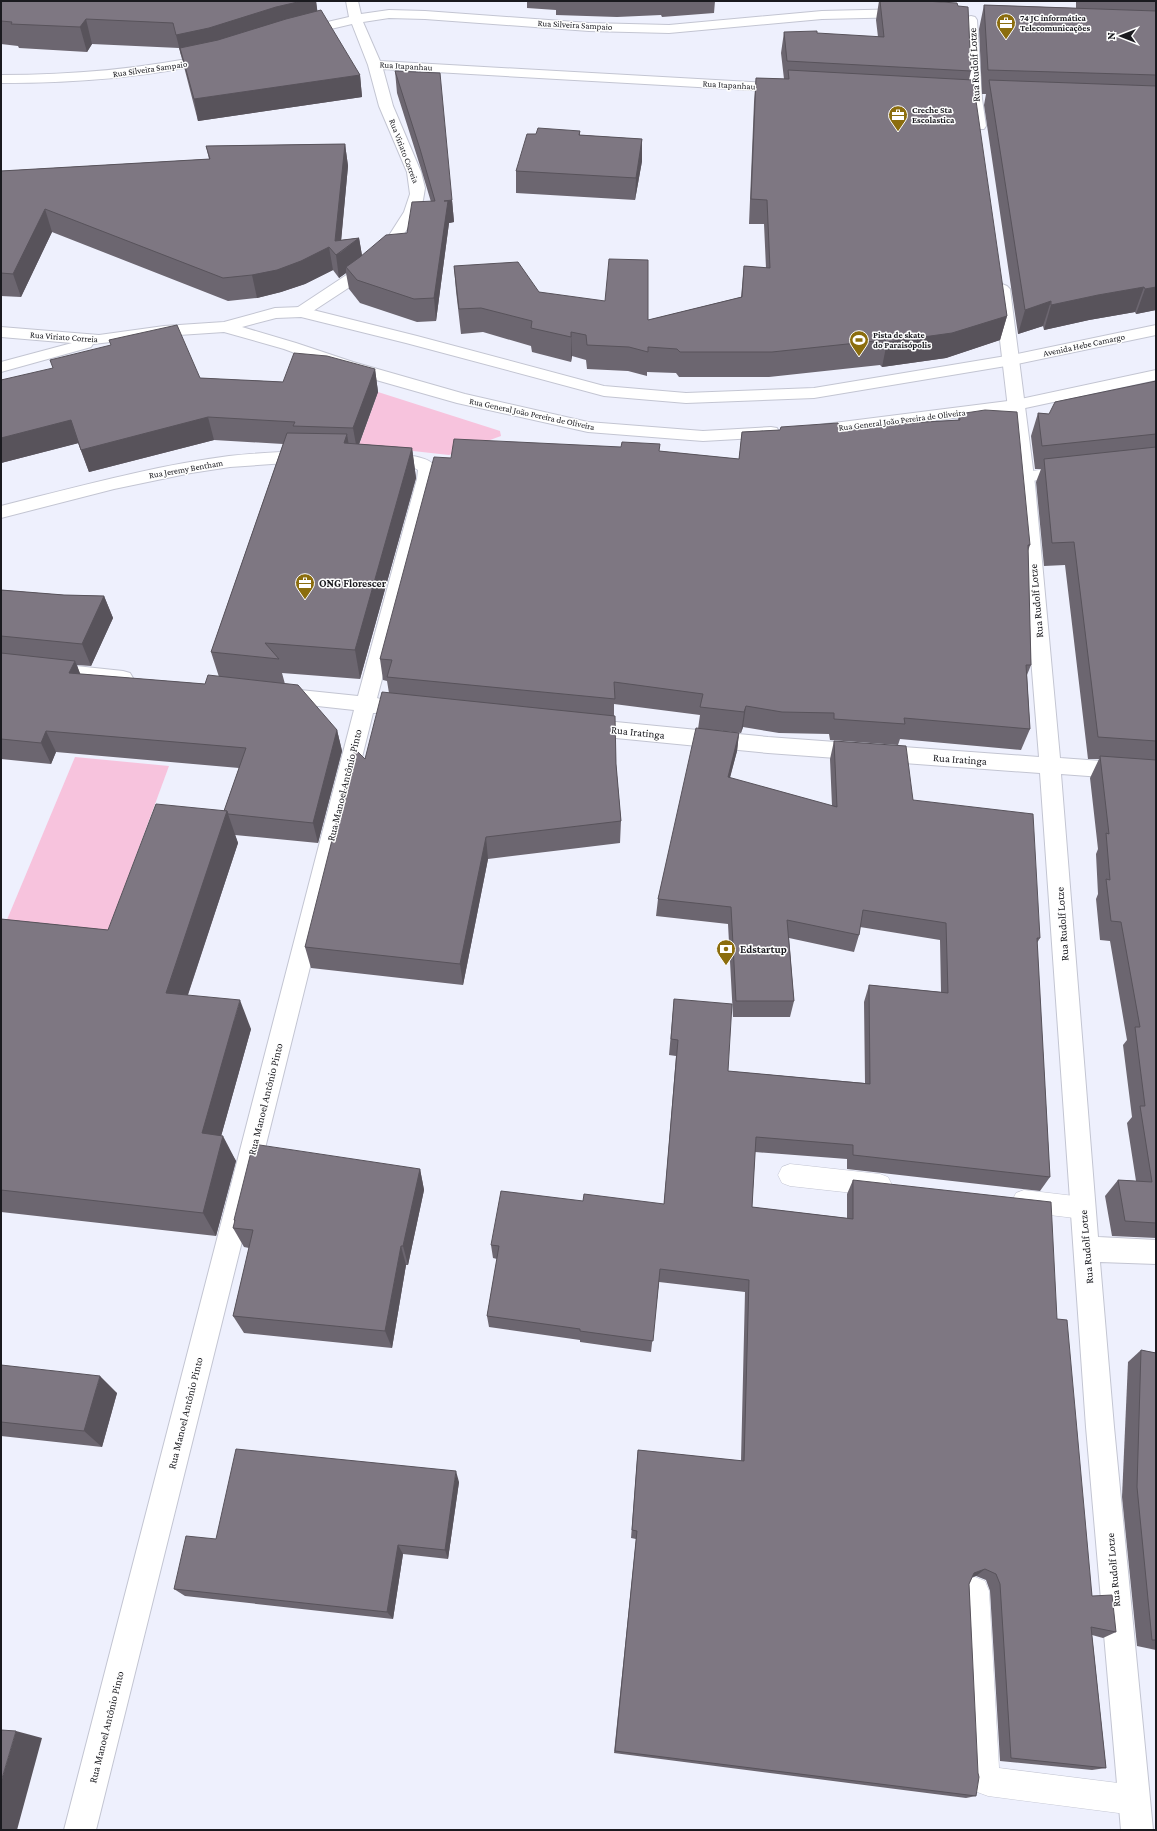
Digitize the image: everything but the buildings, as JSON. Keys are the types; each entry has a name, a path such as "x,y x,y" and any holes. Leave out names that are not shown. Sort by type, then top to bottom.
{"street":[{"name":"Rua Viriato Correia","path":"1,332 99,340 164,332 225,327 274,313 301,312 358,273 386,251 416,205 418,193 417,182 386,106 375,65 356,19 352,1"},
{"path":"895,1 903,13"},
{"name":"Rua Silveira Sampaio","path":"292,35 356,19 389,14 425,15 589,27 668,29 822,15 917,14"},
{"name":"Rua Rudolf Lotze","path":"971,20 975,99 982,146"},
{"name":"Rua Silveira Sampaio","path":"1,78 68,78 121,74 171,67 224,54"},
{"name":"Rua Itapanhau","path":"375,65 796,88"},
{"name":"Rua Rudolf Lotze","path":"1000,272 1012,360 1025,476 1050,765 1100,1427 1137,1830"},
{"path":"301,312 411,339 604,391 686,398 814,393 1012,360"},
{"name":"Rua General João Pereira de Oliveira","path":"225,327 290,346 347,366 463,399 588,427 703,436 789,431"},
{"name":"Avenida Hebe Camargo","path":"1012,360 1156,330"},
{"path":"1,367 99,340"},
{"path":"1016,405 1156,375"},
{"name":"Rua General João Pereira de Oliveira","path":"813,430 1016,405"},
{"name":"Rua Jeremy Bentham","path":"1,512 161,473 222,462 288,457 328,457"},
{"name":"Rua Manoel Antônio Pinto","path":"80,1830 365,705 428,471 425,466 418,462 371,458"},
{"path":"1,665 143,680"},
{"path":"262,693 396,708"},
{"name":"Rua Iratinga","path":"570,725 768,745 1156,773"},
{"path":"1086,1249 1156,1252"}],"lane":[{"path":"1025,476 1085,469"},
{"path":"790,1175 901,1188"},
{"path":"1004,1199 1083,1208"},
{"path":"975,1591 984,1775 988,1781 1134,1800"}],"shaded area":[{"path":"378,392 500,431 501,436 449,455 359,445"},
{"path":"75,757 169,766 101,951 1,934"}],"place":[{"name":"74 JC informática Telecomunicações","path":"1006,40"},
{"name":"Creche Sta Escolastica","path":"898,132"},
{"name":"Pista de skate do Paraisópolis","path":"859,357"},
{"name":"ONG Florescer","path":"305,600"},
{"name":"Edstartup","path":"726,966"}]}
